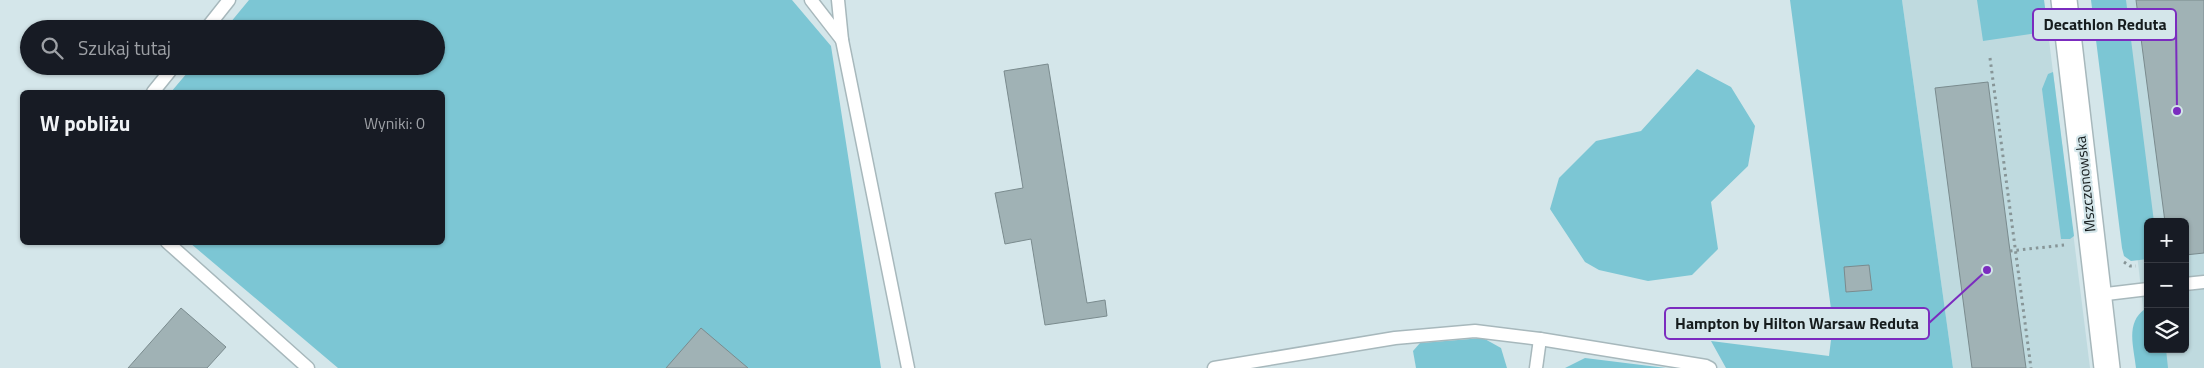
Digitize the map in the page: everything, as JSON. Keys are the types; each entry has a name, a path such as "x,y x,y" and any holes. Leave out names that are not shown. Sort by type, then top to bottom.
{"street":[{"name":"Mszczonowska","path":"2064,0 2107,368"}],"lane":[{"path":"213,20 229,0"},
{"path":"811,0 842,40"},
{"path":"838,0 842,40 908,368"},
{"path":"155,90 167,75"},
{"path":"170,245 308,368"},
{"path":"2189,284 2204,282"},
{"path":"2098,295 2144,289"},
{"path":"1214,368 1395,338 1476,331 1540,339 1710,368"},
{"path":"1536,368 1540,339"}],"path":[{"path":"1990,58 2031,368"},
{"path":"2010,251 2070,244"},
{"path":"2122,260 2130,266 2138,266"}],"shaded area":[{"path":"249,0 792,0 831,46 881,368 338,368 192,245 445,245 445,90 173,90 185,75 445,75 445,20 232,20"},
{"path":"1790,0 1902,0 1953,368 1726,368 1711,341 1829,356 1833,324"},
{"path":"1902,0 2044,0 2090,368 1953,368"},
{"path":"1977,0 2044,0 2047,23 2037,33 1983,41"},
{"path":"2091,0 2126,0 2153,218 2144,218 2144,259 2131,261 2124,256"},
{"path":"2108,0 2204,0 2204,368 2150,368 2148,353 2189,353 2189,218 2144,218 2144,315"},
{"path":"1697,69 1731,87 1755,126 1748,166 1711,202 1718,249 1692,275 1648,281 1599,270 1585,262 1550,209 1559,178 1596,141 1641,131"},
{"path":"2053,72 2074,236 2070,239 2061,239 2042,89 2048,74"},
{"path":"2144,310 2144,353 2166,353 2168,368 2136,368 2132,336 2135,321"},
{"path":"1483,338 1501,348 1507,368 1416,368 1413,351 1420,343"},
{"path":"1585,358 1666,368 1565,368"}],"building":[{"path":"2136,0 2204,0 2204,253 2189,255 2189,218 2164,218"},
{"path":"1048,64 1087,303 1105,300 1107,316 1045,325 1031,239 1005,244 995,193 1023,188 1004,71"},
{"path":"1988,82 2026,368 1972,368 1935,88"},
{"path":"1869,265 1872,290 1846,292 1844,267"},
{"path":"181,308 226,347 207,368 128,368"},
{"path":"701,328 748,368 666,368"}],"place":[{"name":"Decathlon Reduta","path":"2177,111"},
{"name":"Hampton by Hilton Warsaw Reduta","path":"1987,270"}]}
